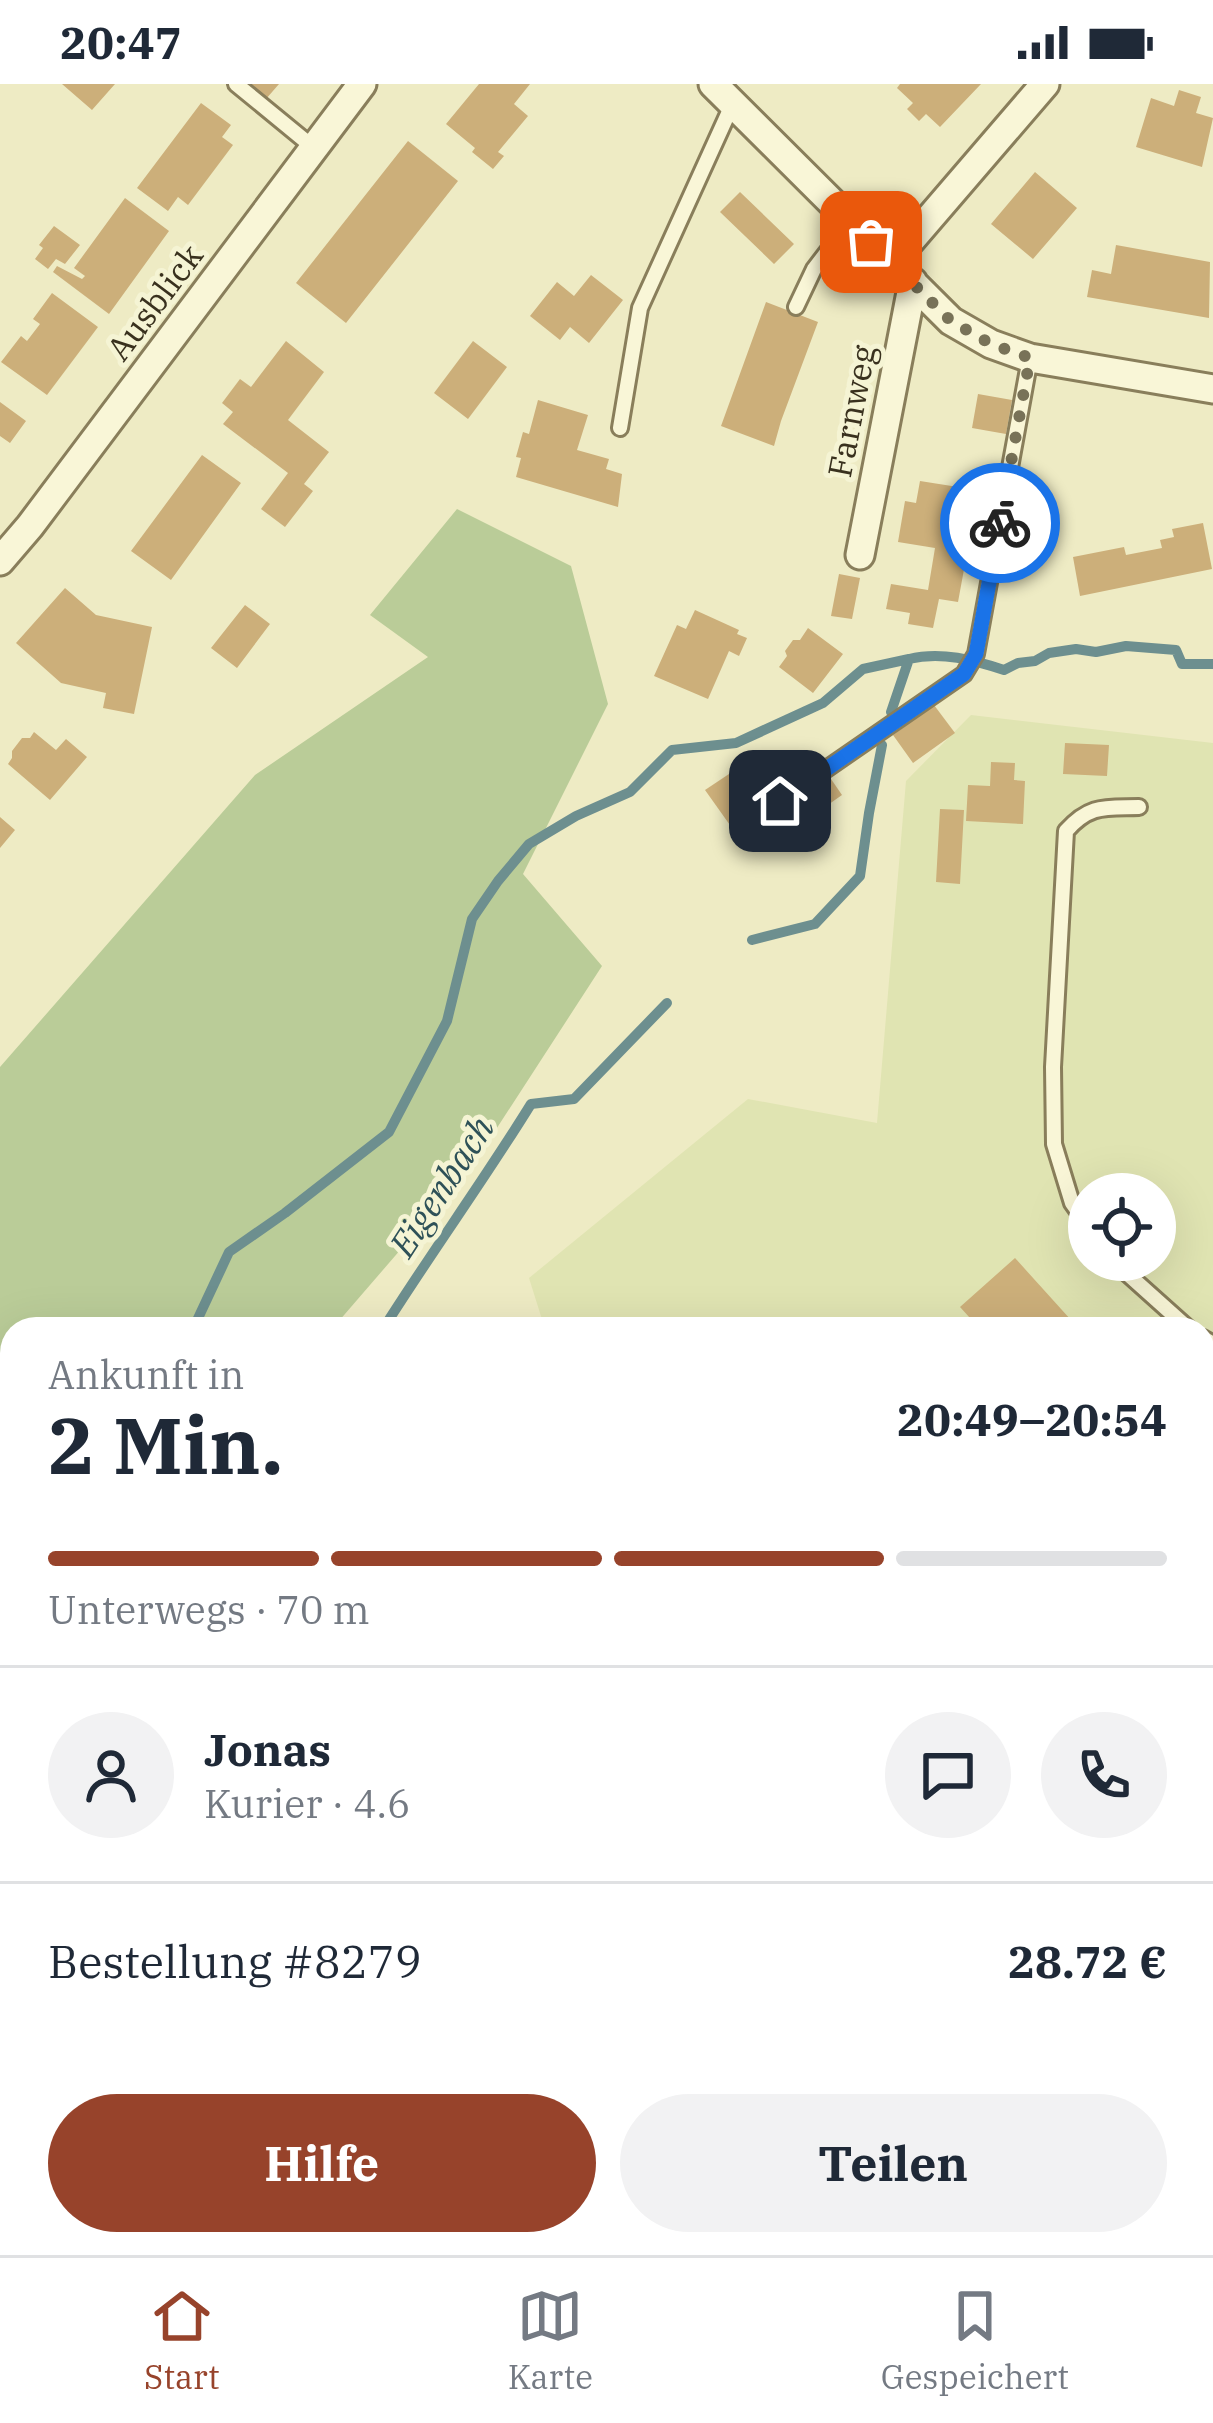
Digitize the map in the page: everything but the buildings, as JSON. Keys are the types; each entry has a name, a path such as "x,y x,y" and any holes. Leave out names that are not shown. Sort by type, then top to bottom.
{"street":[{"name":"Ausblick","path":"0,561 362,84"},
{"path":"892,262 1045,84"},
{"path":"723,94 951,321 991,344 1030,358 1213,389"},
{"name":"Farnweg","path":"860,555 913,282"}],"lane":[{"path":"236,84 314,148"},
{"path":"620,428 640,308 723,94"},
{"path":"796,308 814,269 850,222"},
{"path":"780,801 964,674 976,654 1030,358"},
{"path":"1068,1190 1054,1144 1053,1067 1066,831 1095,808 1139,808"},
{"path":"1136,1281 1176,1317"}],"green space":[{"path":"457,509 571,566 608,704 523,874 602,966 471,1168 342,1317 0,1317 0,1067 255,775 428,657 370,615"},
{"path":"971,715 1213,743 1213,1317 541,1317 529,1278 748,1099 877,1123 906,781"}],"waterway":[{"name":"Eigenbach","path":"891,712 909,659 921,657 957,658 1004,670 1049,653 1126,646 1176,650 1182,664 1213,664"},
{"path":"199,1317 229,1252 389,1132 447,1021 472,919 529,844 630,792 672,750 736,743 823,703 863,669 909,659"},
{"name":"Eigenbach","path":"752,940 815,924 860,876 882,745"},
{"name":"Eigenbach","path":"391,1317 531,1104 574,1099 667,1003"}],"way so far":[{"path":"871,242 951,321 991,344 1030,358 1000,523"}],"route":[{"path":"780,801 964,674 976,654 1000,523"}]}
